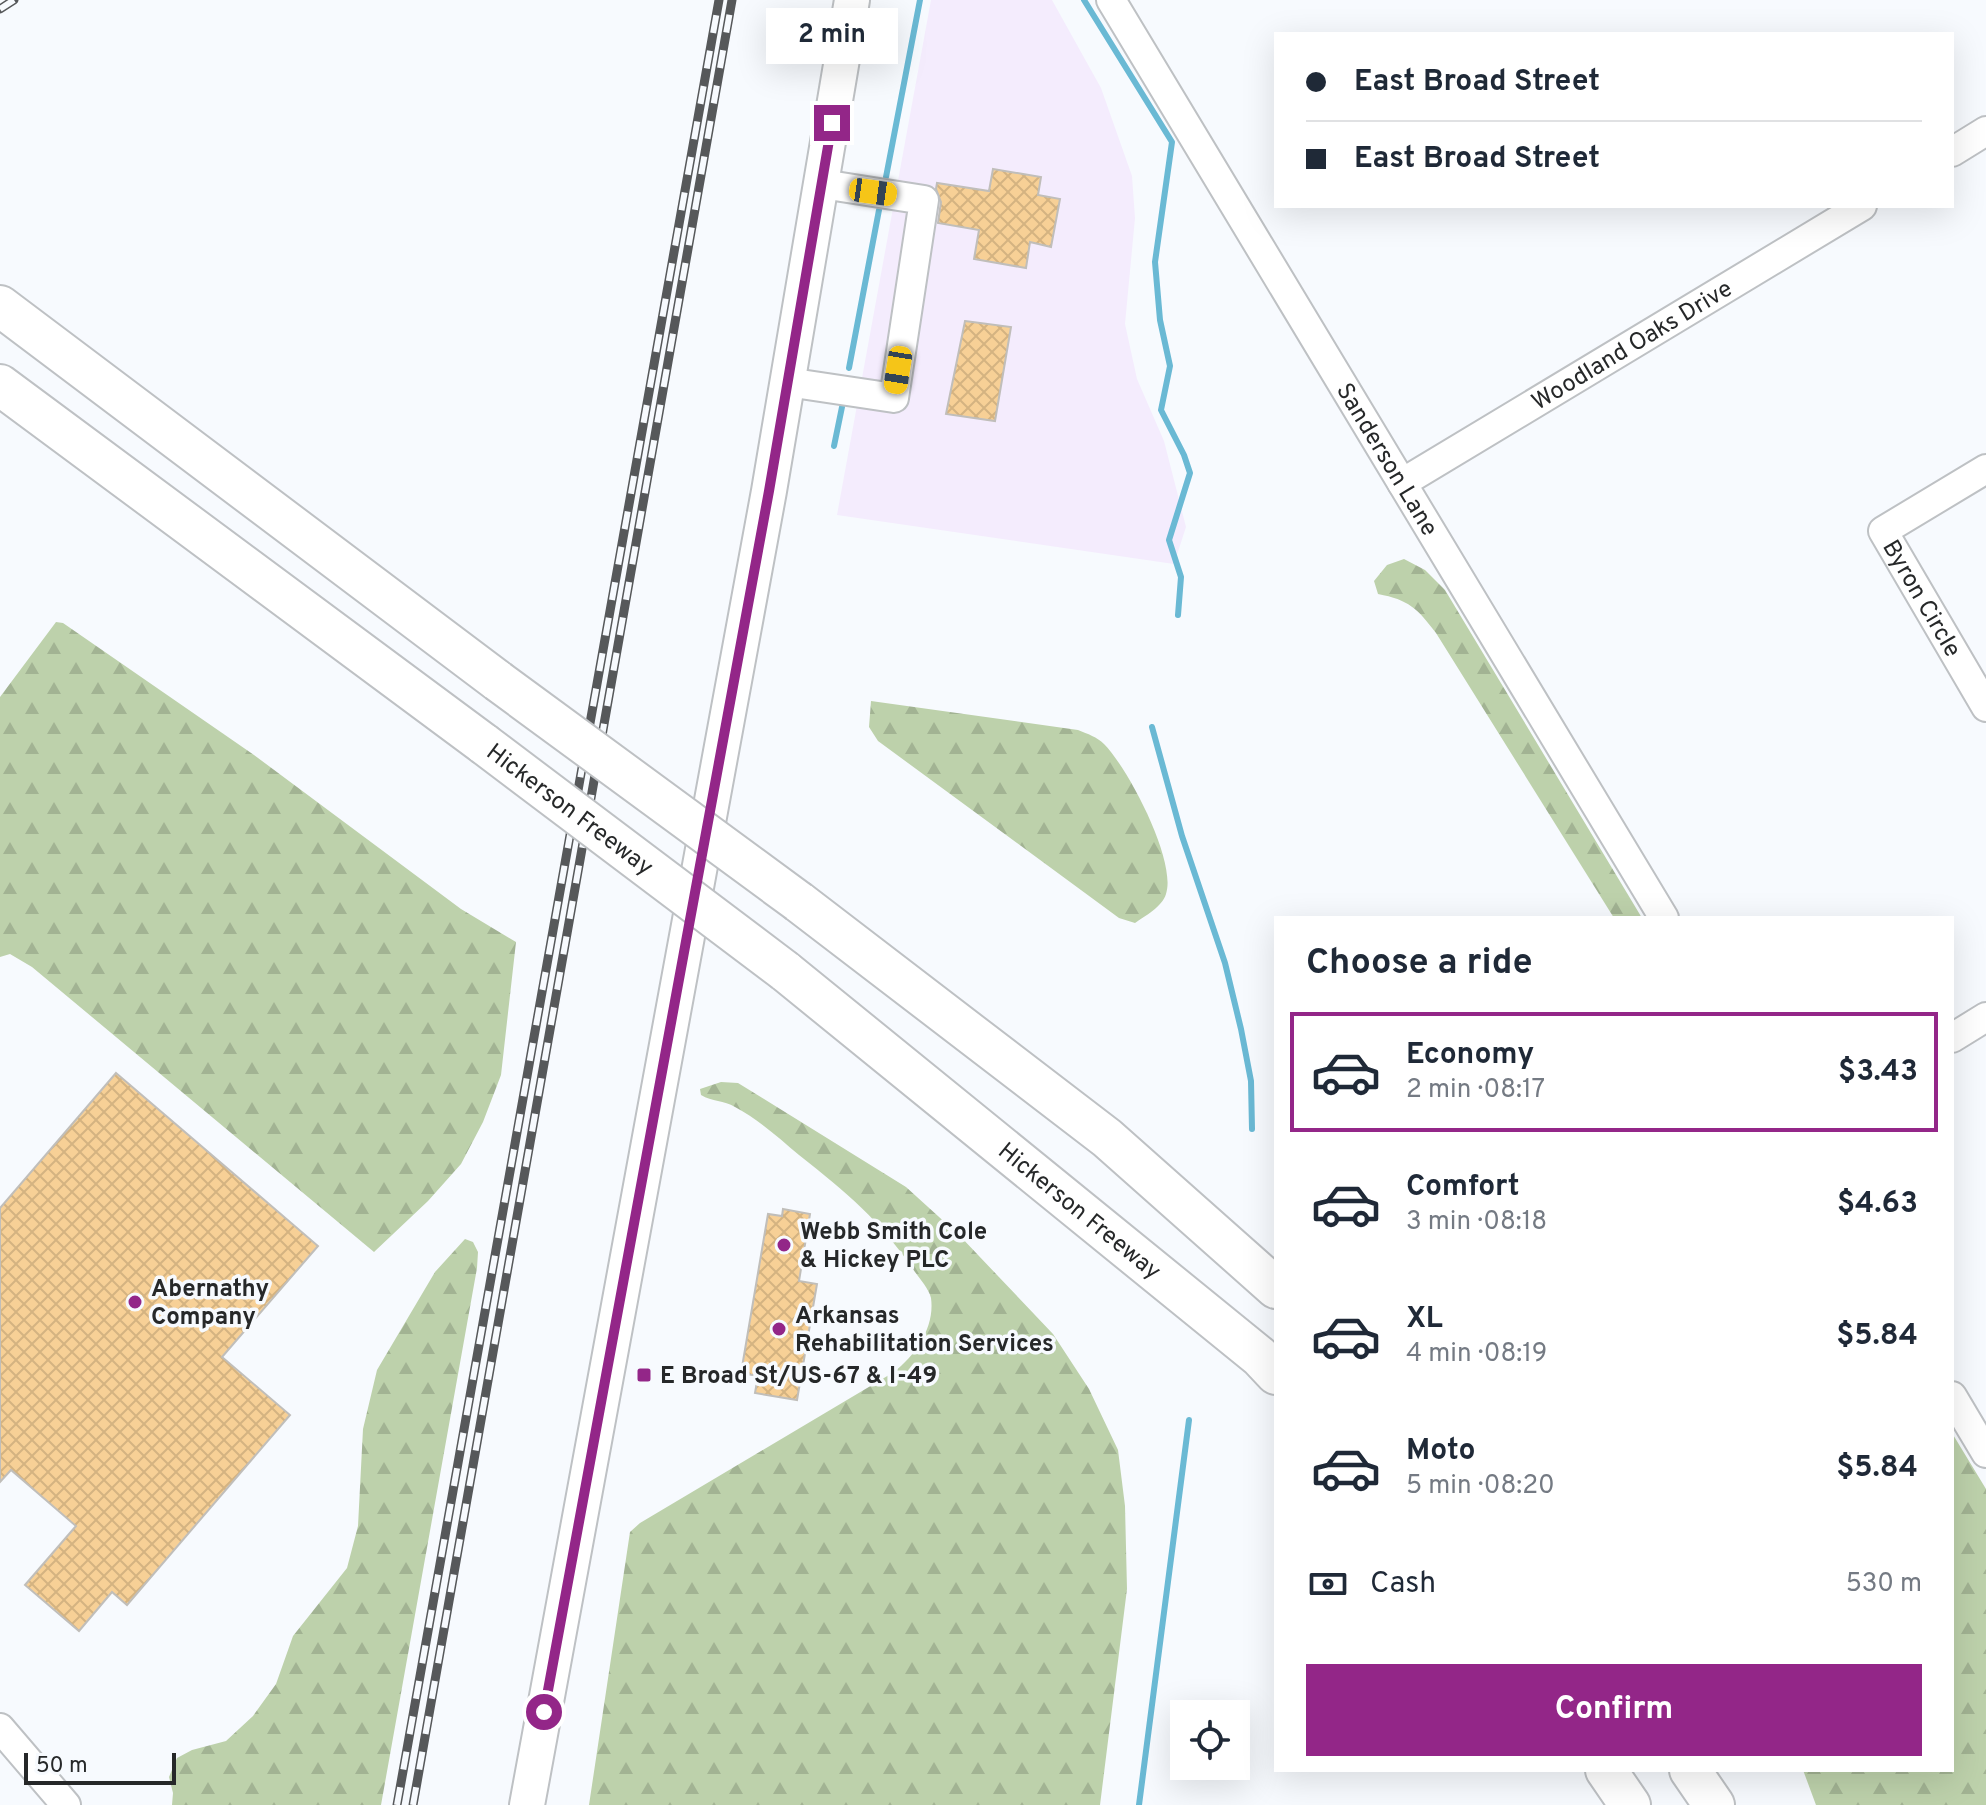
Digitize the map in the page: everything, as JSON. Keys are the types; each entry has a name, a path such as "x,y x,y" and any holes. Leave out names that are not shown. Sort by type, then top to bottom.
{"highway":[{"path":"0,286 231,478"},
{"path":"0,306 498,681 799,902 1107,1138 1274,1286"},
{"name":"Hickerson Freeway","path":"0,385 785,971 1260,1357 1274,1372"},
{"path":"1607,1772 1630,1805"},
{"path":"1691,1772 1714,1805"}],"main road":[{"path":"527,1805 787,382 852,0"}],"street":[{"name":"Sanderson Lane","path":"1111,0 1663,916"},
{"path":"1954,151 1986,131"},
{"path":"787,382 894,398 924,200 822,184"},
{"name":"Woodland Oaks Drive","path":"1402,483 1859,208"},
{"name":"Byron Circle","path":"1986,469 1883,531 1986,707"},
{"path":"1954,1037 1986,1017"},
{"path":"1954,1399 1986,1453"},
{"path":"0,1728 66,1805"}],"shaded area":[{"path":"931,0 1052,0 1101,88 1132,176 1135,218 1125,324 1137,379 1164,441 1186,527 1174,564 837,515"}],"green space":[{"path":"1404,559 1425,570 1445,590 1641,916 1613,916 1436,633 1412,606 1378,594 1374,581 1387,565"},
{"path":"56,622 63,623 254,755 461,909 516,942 501,1075 483,1122 461,1164 428,1201 374,1252 32,967 10,954 0,957 0,697"},
{"path":"871,701 1078,730 1098,739 1125,773 1158,838 1167,879 1164,899 1135,923 1119,918 878,741 869,727"},
{"path":"721,1082 738,1083 906,1187 960,1236 1053,1334 1089,1389 1118,1450 1125,1506 1127,1589 1100,1805 589,1805 630,1532 640,1523 894,1372 916,1349 930,1319 931,1298 926,1288 889,1237 862,1208 752,1117 731,1105 701,1095 700,1089"},
{"path":"465,1239 473,1242 478,1252 477,1268 381,1805 172,1805 169,1777 177,1758 192,1750 226,1741 253,1716 276,1684 293,1636 347,1568 358,1526 363,1429 377,1370 435,1272"},
{"path":"1954,1436 1986,1489 1986,1805 1816,1805 1804,1772 1954,1772"}],"building":[{"path":"993,169 1041,177 1038,195 1060,199 1051,247 1030,242 1026,268 974,259 979,230 938,223 941,202 937,183 989,191"},
{"path":"965,321 1011,327 995,421 946,414"},
{"name":"Abernathy Company","path":"116,1073 318,1246 222,1357 290,1415 127,1605 112,1592 79,1631 25,1585 76,1526 11,1470 0,1482 0,1208"},
{"name":"Arkansas Rehabilitation Services","path":"783,1209 810,1214 799,1281 817,1284 797,1400 755,1393 758,1376 741,1373 768,1214 782,1216"}],"waterway":[{"path":"886,177 920,0"},
{"path":"1084,0 1172,142 1155,262 1160,320 1170,366 1161,410 1190,473 1169,540 1181,577 1178,615"},
{"path":"849,368 879,210"},
{"path":"834,446 842,407"},
{"path":"1152,727 1182,836 1225,963 1251,1081 1252,1129"},
{"path":"1139,1805 1189,1420"}],"railway":[{"path":"0,9 14,0"},
{"path":"397,1805 719,0"},
{"path":"413,1805 732,0"}],"place":[{"name":"Webb Smith Cole & Hickey PLC","path":"784,1245"},
{"name":"Abernathy Company","path":"135,1302"},
{"name":"Arkansas Rehabilitation Services","path":"779,1329"},
{"name":"E Broad St/US-67 & I-49","path":"644,1375"}],"route":[{"path":"544,1712 769,491 832,123"}]}
